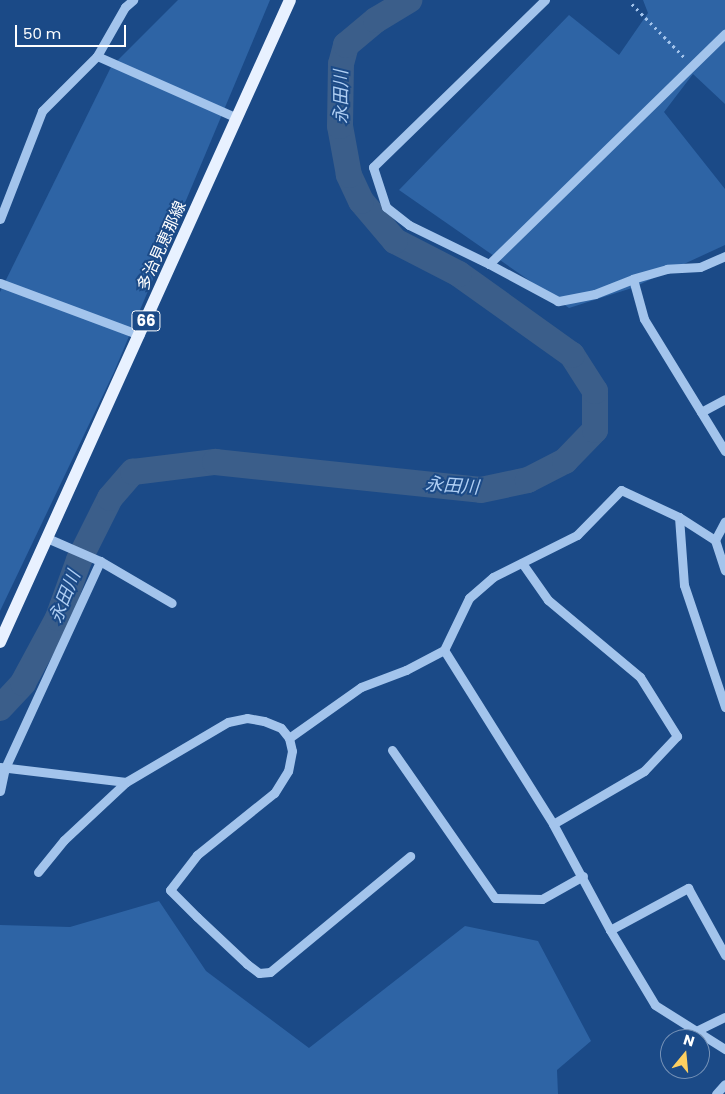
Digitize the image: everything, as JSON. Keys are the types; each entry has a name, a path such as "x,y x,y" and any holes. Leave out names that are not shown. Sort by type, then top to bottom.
{"main road":[{"name":"多治見恵那線","path":"0,642 53,540 140,335 290,0"}],"street":[{"path":"0,219 42,110 97,56 125,8 134,0"},
{"path":"545,0 373,167 386,207 409,225 489,264 558,302 596,294 633,279 666,269 700,267 725,256"},
{"path":"489,264 725,34"},
{"path":"97,56 237,118"},
{"path":"633,279 644,319 725,451"},
{"path":"0,283 140,335"},
{"path":"701,412 725,399"},
{"path":"289,738 361,687 406,670 444,650 469,598 493,577 577,535 620,490 679,517 715,540 725,570"},
{"path":"679,517 684,585 725,707"},
{"path":"715,540 725,521"},
{"path":"53,540 96,560 172,602"},
{"path":"0,791 2,767 96,560"},
{"path":"522,563 548,600 640,677 677,736 644,771 553,824"},
{"path":"444,650 553,824 583,876 610,930 655,1005 693,1029"},
{"path":"38,872 64,840 126,782 228,722 247,718 264,721 281,728 289,738 292,751 288,771 274,793 197,855 170,890 247,964 259,972 270,972 410,856"},
{"path":"392,750 495,898 542,899 583,876"},
{"path":"2,767 126,782"},
{"path":"610,930 688,888 725,956"},
{"path":"700,1029 725,1017"},
{"path":"710,1040 725,1049"},
{"path":"716,1094 725,1084"}],"path":[{"path":"632,4 692,66"}],"shaded area":[{"path":"178,0 270,0 114,372 0,611 0,292 111,67"},
{"path":"643,0 725,0 725,104 693,74 664,112 725,189 725,245 632,288 569,308 399,190 569,15 619,55 648,13"},
{"path":"159,901 206,971 309,1048 465,926 538,941 591,1041 557,1070 558,1094 0,1094 0,925 70,927"}],"waterway":[{"name":"永田川","path":"0,708 23,683 58,618 79,560 110,498 133,472 215,462 481,490 528,480 565,461 595,430 595,391 572,355 459,274 395,241 361,201 349,175 340,126 341,64 346,45 376,20 409,0"}]}
